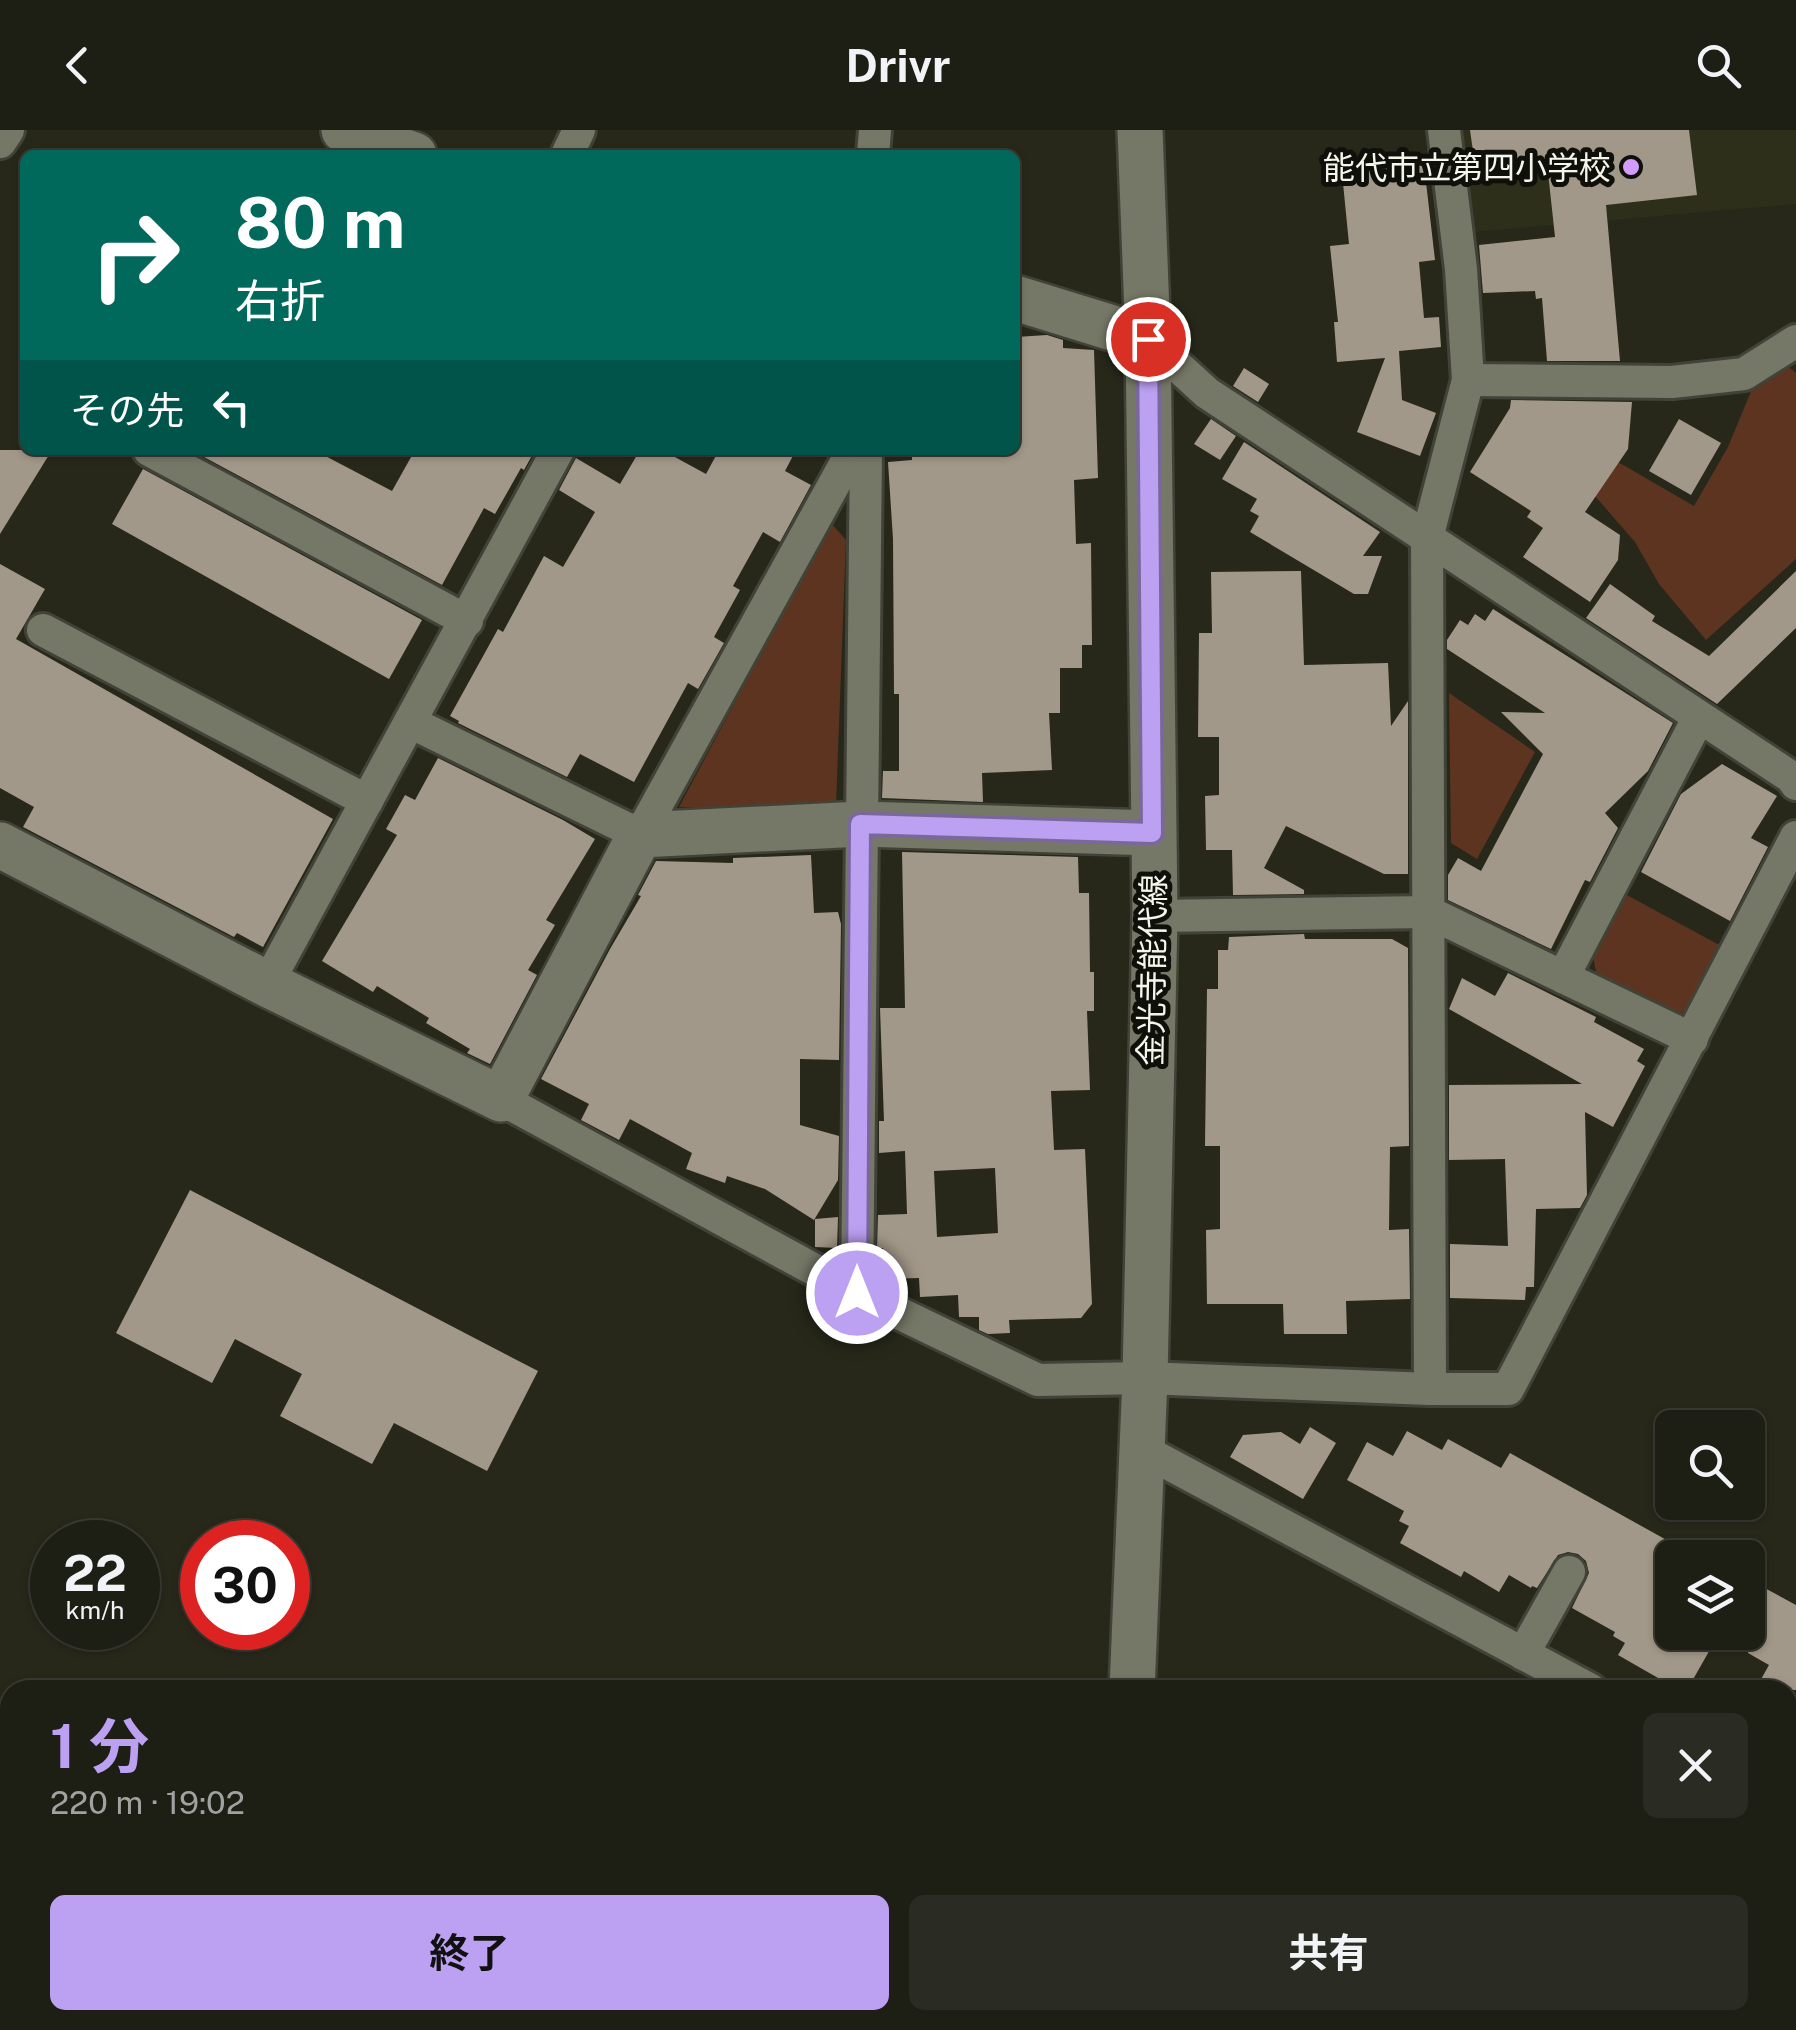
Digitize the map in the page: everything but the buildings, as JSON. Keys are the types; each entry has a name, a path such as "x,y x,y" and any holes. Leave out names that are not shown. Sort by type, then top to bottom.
{"street":[{"path":"0,142 8,130"},
{"path":"344,130 400,150"},
{"name":"金光寺能代線","path":"1132,1680 1145,1378 1154,916 1148,339 1140,130"},
{"path":"1430,1389 1427,538 1468,380 1462,268 1444,130"},
{"path":"1020,300 1148,339 1207,393 1792,777 1796,784"},
{"path":"1468,380 1672,382 1744,374 1796,341"},
{"path":"158,455 467,621"},
{"path":"267,984 555,455"},
{"path":"502,1099 640,835 850,455"},
{"path":"857,1293 866,455"},
{"path":"43,630 366,801"},
{"path":"1563,976 1700,717"},
{"path":"410,722 640,835 860,824 1152,833"},
{"path":"0,845 267,984 502,1099 857,1293 1038,1380 1145,1378 1430,1389 1508,1388 1796,837"},
{"path":"1154,916 1428,912 1692,1038"},
{"path":"1141,1449 1572,1680"},
{"path":"1524,1654 1569,1572"}],"shaded area":[{"name":"能代市立第四小学校","path":"1461,130 1796,130 1796,204 1473,232"},
{"path":"1785,364 1796,373 1796,559 1706,640 1659,584 1635,542 1581,480 1618,462 1694,506 1728,447 1752,389"},
{"path":"831,523 846,540 836,804 809,811 679,807"},
{"path":"1449,693 1535,752 1477,859 1451,843"},
{"path":"1623,893 1723,947 1688,1012 1667,1015 1597,977 1592,951"}],"place":[{"name":"能代市立第四小学校","path":"1631,167"}],"route":[{"path":"857,1293 860,824 1152,833 1148,339"}]}
